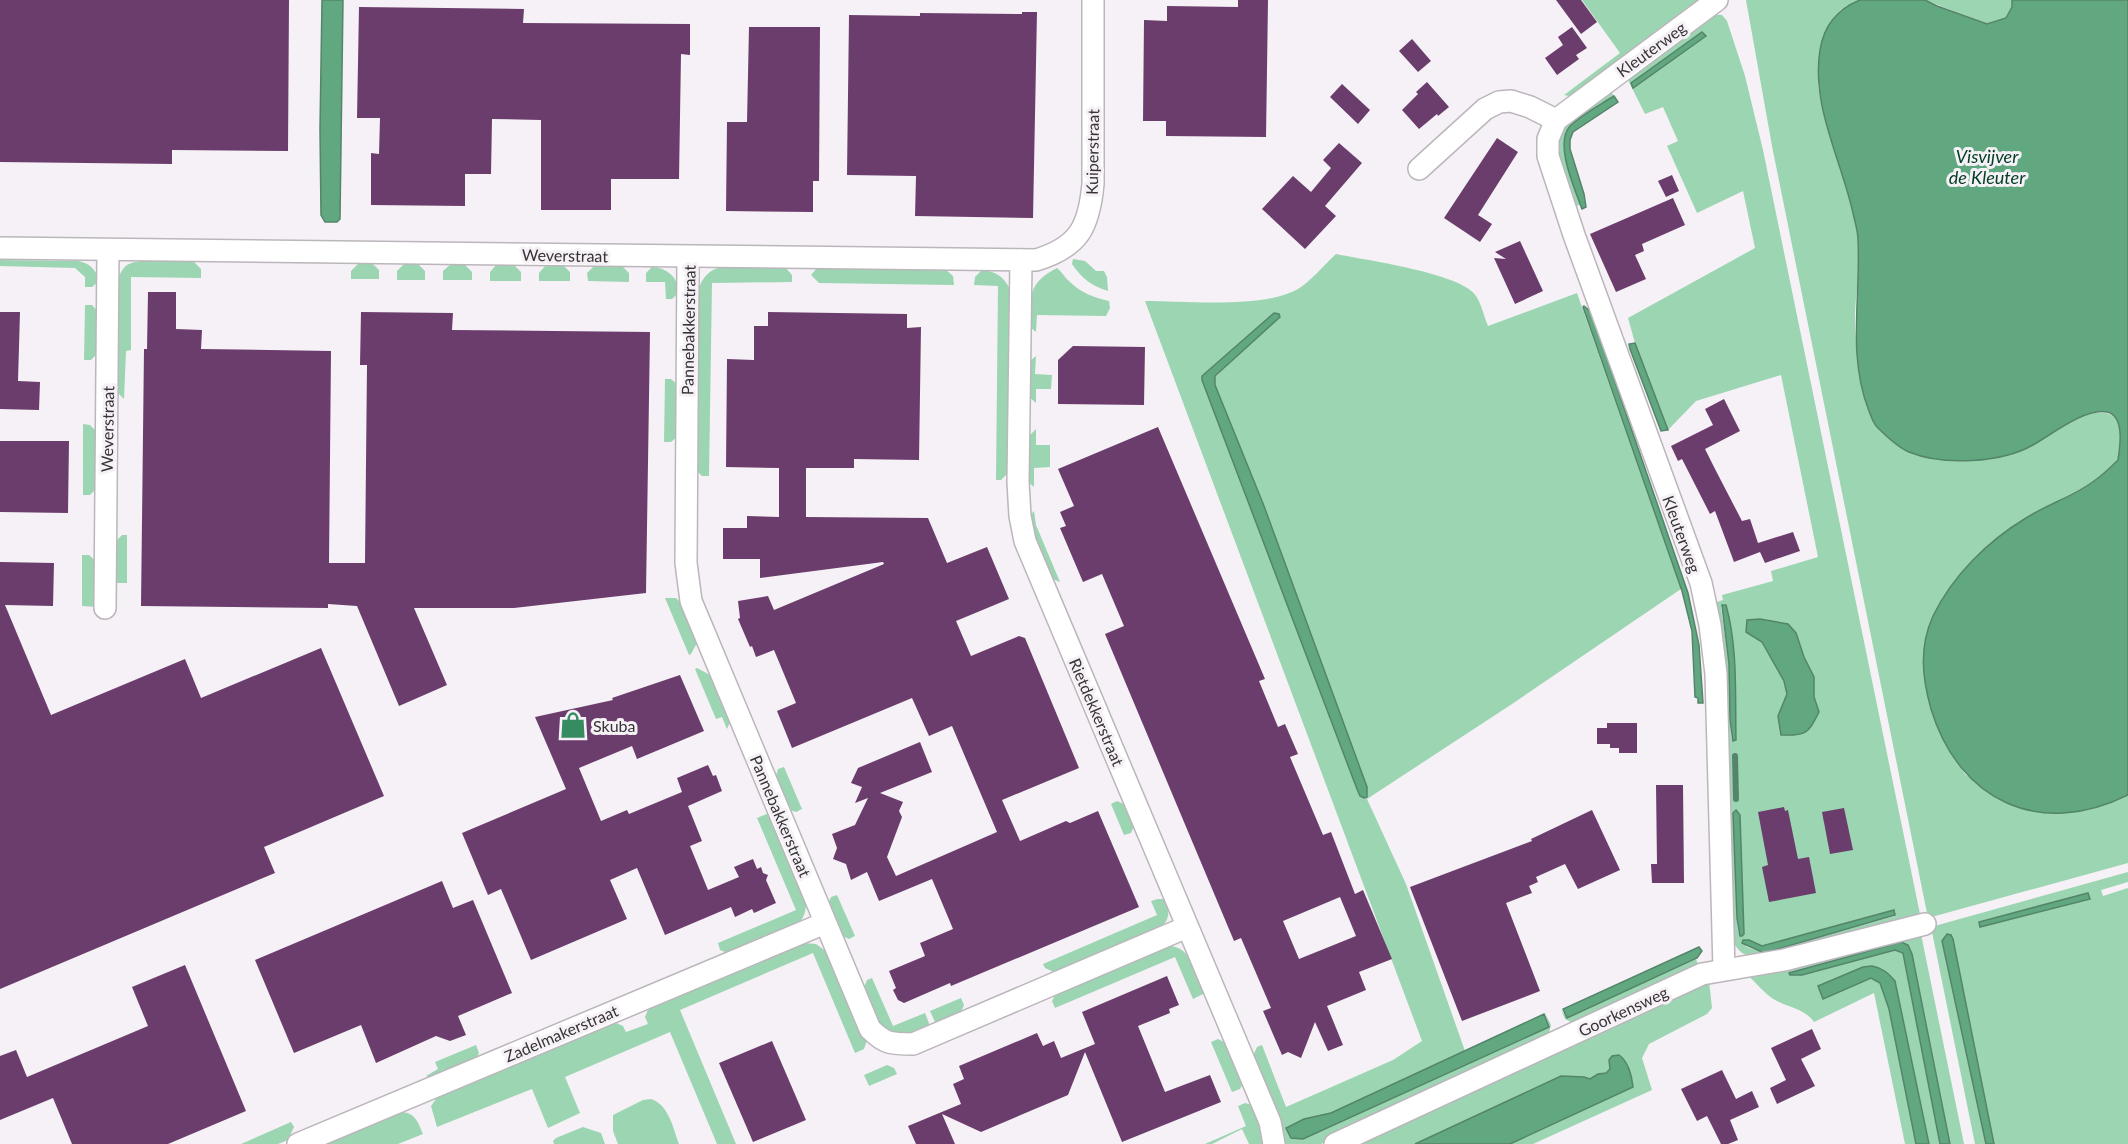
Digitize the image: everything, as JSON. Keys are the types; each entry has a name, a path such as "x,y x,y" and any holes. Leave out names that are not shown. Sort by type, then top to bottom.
{"street":[{"name":"Kuiperstraat","path":"1021,260 1036,260 1056,254 1072,243 1085,224 1091,207 1093,0"},
{"name":"Kleuterweg","path":"1717,0 1556,120 1548,139 1548,156 1578,246 1701,583 1710,625 1716,674 1724,969"},
{"path":"1419,169 1485,109 1499,102 1511,101 1530,107 1556,120"},
{"name":"Weverstraat","path":"0,248 1021,260"},
{"name":"Weverstraat","path":"105,608 108,250"},
{"name":"Pannebakkerstraat","path":"688,257 686,563 691,601 870,1029 882,1041 913,1044 1187,927"},
{"name":"Rietdekkerstraat","path":"1021,260 1018,482 1020,516 1025,541 1270,1122 1274,1144"},
{"name":"Zadelmakerstraat","path":"298,1144 825,923"},
{"name":"Goorkensweg","path":"1335,1144 1702,974 1784,960 1925,924"}],"shaded area":[{"path":"1582,0 1705,0 1574,97 1564,95 1620,53"},
{"path":"1746,0 1860,0 1841,10 1830,22 1825,38 1818,83 1821,105 1858,236 1855,327 1865,399 2032,446 2081,417 2095,413 2107,413 2116,419 2121,432 2119,460 2093,482 2026,518 1987,546 1936,725 1966,775 2037,812 2088,810 2128,795 2128,863 1928,918 1772,146"},
{"path":"1925,0 2012,0 2012,7 2006,18 1987,24"},
{"path":"1707,14 1722,15 1727,21 1745,76 1763,150 1921,919 1761,960 1742,953 1731,936 1714,603 1723,600 1722,595 1773,581 1771,571 1818,557 1781,375 1696,401 1668,430 1635,343 1628,318 1755,248 1743,191 1697,213 1667,146 1678,141 1663,107 1645,114 1625,74","holes":["1726,605 1734,656 1735,689 1731,740 1729,664 1721,607","1762,642 1804,657 1814,677 1814,697 1819,712 1778,716 1787,695 1784,681","1740,813 1744,934 1738,931 1733,814","1893,910 1895,916 1764,953 1747,947 1743,940 1749,940 1762,946"]},
{"path":"1610,90 1614,96 1570,126 1565,134 1580,205 1572,207 1555,141 1559,128"},
{"path":"1336,254 1433,274 1467,288 1480,303 1488,326 1577,293 1681,589 1367,799 1406,884 1465,1051 1331,1113 1304,1119 1303,1139 1549,1027 1545,1013 1551,1025 1547,1040 1321,1144 1286,1144 1252,1058 1257,1047 1262,1045 1286,1107 1393,1060 1422,1041 1145,301 1245,302 1283,295 1303,286","holes":["1274,313 1279,314 1279,317 1215,377 1215,385 1264,506 1298,601 1360,796 1202,380 1202,376"]},
{"path":"1073,259 1085,261 1096,271 1104,271 1108,291 1084,278 1072,264"},
{"path":"0,260 78,261 92,267 99,281 92,287 85,287 85,277 75,268 0,266"},
{"path":"141,261 193,261 201,269 201,278 131,277 131,350 126,351 124,399 116,391 118,281 121,272 127,265"},
{"path":"359,263 372,263 379,270 379,279 351,279 351,271"},
{"path":"405,263 418,264 425,271 425,280 397,280 397,271"},
{"path":"451,264 464,264 472,272 472,280 443,280 443,271"},
{"path":"497,264 514,265 521,272 521,281 490,281 490,272"},
{"path":"546,265 563,265 570,272 570,281 539,281 539,273"},
{"path":"595,265 622,266 629,273 629,282 588,281 587,273"},
{"path":"652,267 667,271 674,277 679,292 672,299 666,299 665,282 646,282 646,273"},
{"path":"785,267 792,275 792,282 712,283 709,476 702,476 695,469 698,290 707,274 719,268"},
{"path":"817,268 946,270 953,276 954,285 819,283 811,275"},
{"path":"1057,268 1079,289 1093,297 1109,301 1110,308 1106,316 1037,315 1036,332 1030,327 1031,299 1036,285"},
{"path":"982,270 1000,276 1011,291 1009,472 1001,480 996,480 998,286 974,285 975,277"},
{"path":"85,305 92,305 99,313 99,352 91,360 84,360"},
{"path":"1036,356 1035,374 1052,375 1051,389 1036,389 1036,403 1028,396 1029,362"},
{"path":"665,379 671,379 679,386 678,436 671,442 664,442"},
{"path":"83,424 90,425 98,433 97,488 90,495 83,495"},
{"path":"1036,429 1036,445 1050,445 1050,467 1034,468 1034,487 1027,481 1028,437"},
{"path":"1034,511 1036,525 1060,582 1050,578 1034,539 1028,517"},
{"path":"122,535 127,535 127,583 115,583 115,542"},
{"path":"82,555 89,555 97,562 96,607 82,606"},
{"path":"665,598 676,598 684,606 698,641 689,655"},
{"path":"695,669 712,676 731,720 727,729 722,717 716,719"},
{"path":"784,767 802,809 796,812 787,809 775,779 778,769"},
{"path":"1117,801 1126,805 1135,824 1131,833 1124,835 1111,804"},
{"path":"769,813 806,903 805,913 796,926 730,954 720,950 718,943 796,910 757,818"},
{"path":"2128,872 2128,882 2101,890 2103,896 2128,888 2128,1144 1994,1144 1953,939 1942,941 1986,1144 1975,1144 1931,927"},
{"path":"837,895 855,936 849,939 840,935 827,906 831,897"},
{"path":"1165,899 1168,907 1168,918 1161,928 1056,973 1045,968 1043,964 1157,915 1151,901"},
{"path":"1920,929 1964,1144 1950,1144 1912,954 1907,945 1901,942 1789,973 1790,975 1802,975 1895,950 1903,953 1940,1144 1929,1144 1895,981 1872,966 1863,967 1818,986 1824,999 1871,978 1880,983 1889,1009 1916,1144 1905,1144 1874,993 1814,1022 1802,1011 1773,999 1745,973"},
{"path":"803,943 816,944 827,952 867,1040 864,1049 855,1053 813,953 680,1010 736,1144 717,1144 670,1032 565,1077 580,1113 548,1128 532,1089 437,1127 431,1106 438,1096 614,1022 623,1026 626,1032 648,1024 645,1017 649,1007"},
{"path":"1168,946 1176,947 1188,956 1205,993 1193,999 1175,957 1055,1008 1052,1001 1056,993"},
{"path":"1696,959 1699,967 1578,1026 1565,1019 1561,1010 1567,1018"},
{"path":"872,978 893,1026 925,1013 930,1026 904,1036 882,1030 863,990 867,980"},
{"path":"1709,981 1712,1008 1707,1014 1649,1044 1642,1058 1652,1090 1533,1144 1510,1144 1633,1087 1610,1069 1590,1079 1561,1076 1415,1144 1352,1144"},
{"path":"961,998 964,1005 960,1014 936,1024 930,1011"},
{"path":"1218,1039 1226,1043 1243,1083 1240,1089 1232,1092 1211,1042"},
{"path":"476,1045 479,1053 475,1061 433,1079 426,1076 438,1069 435,1062"},
{"path":"887,1065 894,1068 897,1074 869,1086 864,1075"},
{"path":"651,1099 662,1106 666,1112 679,1144 618,1144 613,1131 613,1115 643,1100"},
{"path":"1245,1103 1252,1105 1263,1130 1265,1144 1249,1144 1242,1129 1212,1144 1205,1144 1246,1126 1238,1106"},
{"path":"400,1112 413,1116 423,1134 398,1144 323,1144"},
{"path":"291,1122 294,1127 288,1140 278,1144 241,1144"},
{"path":"583,1127 601,1133 605,1144 554,1144 553,1141 556,1138"}],"water":[{"path":"322,0 343,0 340,219 337,222 325,222 321,215"},
{"name":"Visvijver de Kleuter","path":"1860,0 1925,0 1987,24 2006,18 2012,7 2012,0 2128,0 2128,795 2095,808 2064,813 2034,811 2007,803 1982,788 1961,767 1944,741 1931,709 1924,674 1924,651 1933,616 1941,601 1961,573 1998,537 2034,513 2086,486 2107,471 2118,460 2120,433 2117,419 2113,415 2099,412 2079,418 2020,451 1989,459 1955,461 1909,452 1892,441 1874,424 1862,390 1858,369 1856,326 1858,233 1823,112 1818,71 1822,41 1828,26 1838,13"},
{"path":"1702,32 1706,36 1633,88 1631,83"},
{"path":"1614,96 1618,102 1573,132 1570,140 1570,149 1584,194 1586,207 1582,209 1567,166 1564,142 1566,133 1571,125 1581,117"},
{"path":"1584,306 1591,312 1688,593 1699,645 1703,703 1698,703 1698,698 1695,697 1692,631 1682,591"},
{"path":"1274,313 1279,314 1280,317 1215,376 1215,385 1264,506 1367,787 1367,797 1364,798 1360,796 1357,789 1202,380 1202,376"},
{"path":"1635,343 1668,430 1661,431 1630,349 1629,344"},
{"path":"1722,605 1726,605 1730,621 1734,655 1736,740 1733,741 1730,720 1729,664"},
{"path":"1760,619 1788,624 1796,633 1814,677 1814,697 1819,712 1809,729 1801,734 1781,735 1778,716 1787,694 1784,681 1762,642 1746,632 1747,620"},
{"path":"1736,810 1740,815 1744,934 1742,936 1740,936 1737,918 1733,813"},
{"path":"2088,893 2090,899 1980,927 1979,922"},
{"path":"1894,910 1895,915 1764,953 1742,943 1743,940 1749,940 1762,946"},
{"path":"1947,934 1953,939 1994,1144 1986,1144 1942,941"},
{"path":"1901,942 1908,945 1912,954 1950,1144 1940,1144 1903,953 1895,950 1802,975 1790,975 1789,973"},
{"path":"1699,947 1702,951 1697,958 1567,1018 1563,1009"},
{"path":"1872,966 1885,971 1895,981 1929,1144 1916,1144 1889,1009 1880,983 1871,978 1823,999 1818,986 1863,967"},
{"path":"1544,1014 1549,1027 1303,1139 1291,1138 1286,1128 1304,1119 1331,1113"},
{"path":"1619,1055 1629,1069 1633,1087 1510,1144 1415,1144 1561,1076 1590,1079 1598,1074 1606,1073 1610,1069 1609,1060 1612,1056"}],"building":[{"path":"0,0 289,0 288,151 172,150 172,164 0,162"},
{"path":"1238,0 1268,0 1266,137 1166,136 1166,121 1143,121 1144,20 1167,21 1167,6 1238,7"},
{"path":"1556,0 1581,0 1597,22 1581,34"},
{"path":"359,7 524,9 523,23 690,24 690,55 681,54 679,179 611,179 611,210 541,210 541,120 492,119 491,174 465,174 465,206 371,205 371,153 379,154 380,118 357,118"},
{"path":"1022,12 1037,12 1033,218 915,216 916,176 847,175 849,15 920,16 920,13 1022,14"},
{"path":"749,27 820,27 819,181 813,181 813,212 726,211 727,122 747,122"},
{"path":"1572,27 1587,48 1576,55 1579,59 1557,75 1545,58 1563,45 1558,37"},
{"path":"1412,39 1431,61 1418,72 1399,51"},
{"path":"1427,82 1449,107 1419,129 1402,110"},
{"path":"1342,84 1370,110 1358,124 1330,97"},
{"path":"1497,138 1518,152 1478,215 1492,224 1480,242 1444,218"},
{"path":"1339,143 1362,163 1325,206 1336,216 1305,249 1262,209 1293,176 1311,192 1331,168 1323,160"},
{"path":"1672,175 1679,191 1666,197 1658,181"},
{"path":"1673,198 1685,225 1642,244 1644,251 1635,255 1646,279 1616,292 1590,234"},
{"path":"1520,241 1543,291 1515,304 1494,258 1506,259 1495,252"},
{"path":"148,292 176,292 176,329 202,330 201,349 331,351 329,563 365,563 367,365 360,365 361,312 453,313 452,330 650,332 646,593 514,608 414,608 447,685 399,706 357,606 328,604 328,608 141,606 144,349 147,349"},
{"path":"0,312 20,312 18,381 40,382 39,410 0,409"},
{"path":"768,312 907,314 907,328 921,327 919,460 854,459 854,468 806,468 806,517 928,518 947,563 987,547 1009,599 956,621 971,656 1019,636 1025,638 1079,768 1002,800 1020,841 1066,821 1070,823 1098,811 1139,907 951,986 950,983 904,1003 898,1000 893,990 896,988 889,971 925,956 920,943 953,929 932,879 879,901 867,872 851,880 846,864 833,859 837,848 832,834 855,825 868,798 855,803 862,787 851,783 858,768 920,742 932,772 880,793 903,802 899,811 902,817 887,857 896,876 997,832 952,726 929,736 912,698 792,748 777,711 796,703 774,650 756,657 752,646 750,647 738,619 740,618 738,601 768,596 774,610 884,564 883,562 760,578 760,559 723,559 723,528 747,528 747,516 779,517 779,468 726,467 727,359 754,360 754,326 768,326"},
{"path":"1073,346 1145,347 1144,405 1058,404 1058,360"},
{"path":"1724,399 1740,431 1705,449 1715,469 1742,521 1750,519 1758,543 1793,532 1800,551 1765,563 1760,552 1734,562 1715,511 1710,514 1682,459 1678,461 1671,446 1713,425 1705,409"},
{"path":"1158,427 1265,679 1259,681 1278,727 1285,724 1298,754 1290,757 1323,835 1331,832 1355,894 1363,890 1392,959 1359,972 1366,990 1327,1006 1343,1045 1328,1051 1315,1022 1301,1058 1288,1052 1282,1055 1263,1011 1271,1008 1241,938 1234,941 1105,634 1124,626 1102,574 1083,582 1060,528 1066,526 1060,512 1074,506 1058,469","holes":["1340,897 1356,936 1299,959 1283,921"]},
{"path":"0,441 69,441 68,513 0,512"},
{"path":"0,562 54,563 53,606 5,605 51,715 185,659 201,698 321,648 384,796 264,847 275,873 0,989"},
{"path":"680,675 704,731 637,759 632,746 579,768 601,821 627,810 629,814 682,792 677,778 708,765 713,776 716,775 722,791 688,806 702,841 690,846 708,890 739,877 734,867 753,859 757,869 761,867 763,873 768,875 766,880 776,903 754,913 752,909 735,917 731,907 665,935 637,868 610,880 627,919 531,960 501,889 488,895 462,833 566,789 535,717 613,700 612,698"},
{"path":"1607,723 1637,723 1637,753 1619,753 1619,748 1610,748 1610,744 1597,744 1597,728 1607,728"},
{"path":"1656,785 1683,785 1684,883 1652,883 1651,864 1657,864"},
{"path":"1784,807 1785,811 1788,810 1798,859 1809,857 1816,893 1769,902 1762,867 1768,865 1758,812"},
{"path":"1844,808 1853,850 1830,854 1822,812"},
{"path":"1592,810 1620,870 1578,889 1565,864 1536,877 1538,882 1529,886 1532,893 1506,903 1540,991 1462,1021 1410,887 1532,841 1531,839"},
{"path":"442,881 453,908 473,900 512,993 458,1016 466,1035 450,1041 436,1036 376,1063 361,1025 294,1053 255,960"},
{"path":"185,965 246,1111 168,1144 72,1144 53,1098 0,1120 0,1056 16,1050 27,1077 148,1026 132,987"},
{"path":"1167,976 1179,1005 1169,1009 1170,1013 1138,1026 1165,1092 1210,1075 1221,1102 1122,1142 1085,1052 1068,1095 981,1132 942,1114 955,1144 916,1144 908,1126 961,1104 953,1084 964,1079 959,1066 1037,1033 1043,1046 1054,1041 1061,1058 1095,1044 1082,1012"},
{"path":"1812,1029 1821,1049 1801,1059 1815,1086 1777,1104 1770,1088 1786,1080 1771,1048"},
{"path":"772,1041 806,1120 753,1142 719,1063"},
{"path":"1722,1070 1736,1099 1752,1091 1759,1107 1730,1120 1738,1140 1728,1144 1721,1144 1707,1116 1697,1121 1681,1089"}],"waterway":[{"path":"1735,756 1736,799"}],"place":[{"name":"Skuba","path":"573,725"}]}
